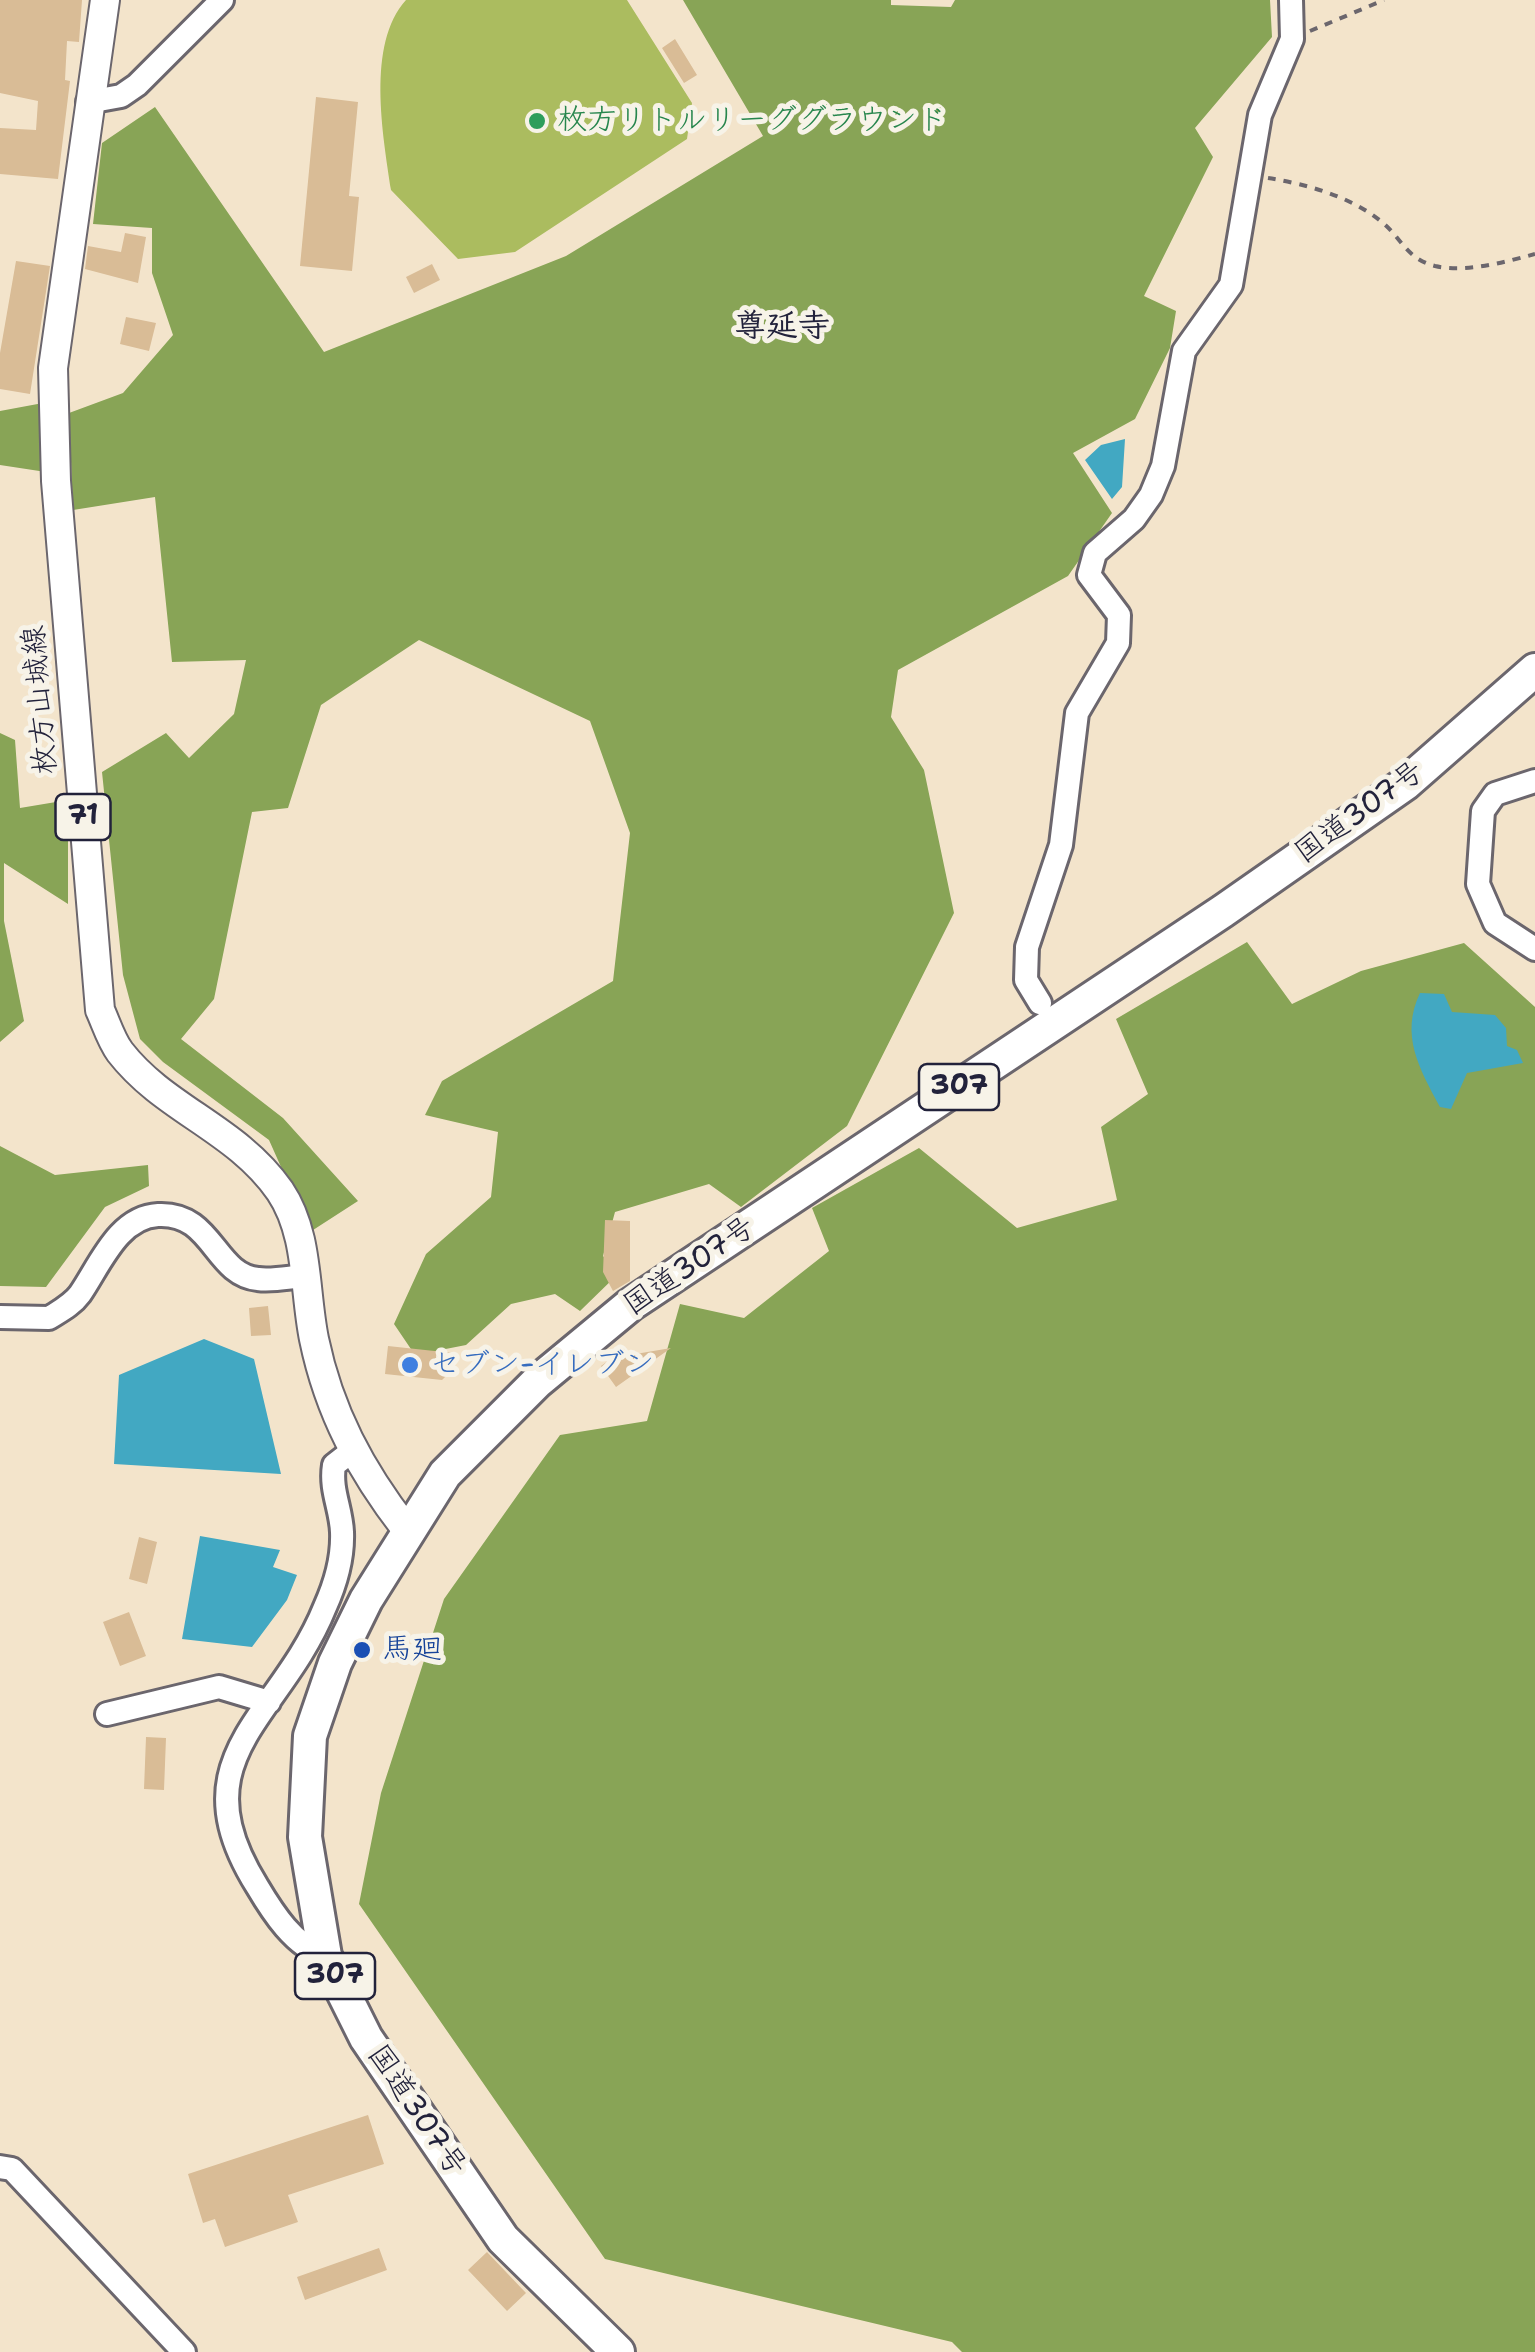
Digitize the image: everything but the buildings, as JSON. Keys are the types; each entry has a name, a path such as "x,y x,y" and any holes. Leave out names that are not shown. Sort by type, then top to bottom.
{"highway":[{"name":"国道307号","path":"618,2352 503,2238 366,2038 325,1956 305,1837 310,1736 335,1664 406,1529 444,1474 536,1382 630,1305 1223,912 1375,805 1535,670"}],"main road":[{"name":"枚方山城線","path":"105,0 52,368 56,481 100,1010 118,1050 141,1073 253,1156 283,1196 300,1236 314,1338 332,1411 352,1450 406,1529"}],"street":[{"path":"88,102 121,96 137,85 222,0"},
{"path":"1040,1003 1026,980 1027,947 1061,845 1077,713 1118,644 1119,615 1089,575 1095,552 1134,519 1151,495 1163,466 1184,352 1232,284 1247,175 1260,115 1292,38 1291,0"},
{"path":"1535,781 1495,794 1483,811 1478,884 1494,924 1535,949"},
{"path":"0,1317 49,1318 80,1294 89,1274 134,1219 152,1215 175,1214 196,1224 228,1262 254,1280 305,1276"},
{"path":"325,1956 286,1926 232,1842 224,1803 229,1770 325,1607 340,1560 342,1530 331,1486 334,1465 352,1450"},
{"path":"108,1714 219,1687 269,1702"},
{"path":"0,2167 12,2169 184,2352"}],"path":[{"path":"1292,38 1384,0"},
{"path":"1247,175 1305,184 1350,204 1384,223 1404,252 1436,266 1496,264 1535,254"}],"green space":[{"name":"枚方リトルリーググラウンド","path":"406,0 627,0 692,103 687,139 515,252 458,259 391,190 382,117 382,65 394,19"},
{"path":"683,0 891,0 891,5 951,7 955,0 1270,0 1272,37 1195,128 1213,157 1144,296 1176,311 1170,348 1135,419 1073,453 1112,513 1068,576 898,670 891,717 924,770 954,913 847,1126 741,1207 709,1184 615,1212 603,1256 618,1274 580,1311 555,1294 511,1304 466,1345 415,1355 394,1324 426,1254 491,1197 498,1132 425,1115 442,1081 613,981 630,833 590,721 419,640 321,705 288,808 252,812 214,999 181,1039 283,1118 358,1201 310,1232 269,1140 163,1062 140,1039 123,975 102,772 166,733 189,758 234,714 246,660 172,662 155,497 73,510 69,413 123,393 173,335 152,273 152,228 93,224 102,143 155,107 324,352 566,256 763,136"},
{"path":"43,403 46,472 0,465 0,411"},
{"path":"0,733 15,740 20,808 68,800 68,904 4,863 4,921 24,1021 0,1042"},
{"path":"1247,942 1292,1004 1361,971 1464,943 1535,1007 1535,2352 962,2352 952,2342 605,2259 359,1904 381,1793 444,1599 560,1435 647,1421 680,1304 744,1318 829,1251 812,1208 919,1148 1017,1228 1117,1200 1101,1127 1148,1094 1116,1019"},
{"path":"0,1146 55,1175 148,1165 149,1186 105,1207 46,1287 0,1286"}],"water":[{"path":"1125,439 1122,487 1112,499 1085,460 1101,445"},
{"path":"1420,993 1444,994 1452,1012 1495,1015 1506,1028 1507,1046 1517,1050 1523,1063 1467,1073 1451,1109 1440,1107 1419,1065 1412,1037 1414,1008"},
{"path":"204,1339 254,1359 281,1474 114,1464 119,1375"},
{"path":"200,1536 280,1550 273,1567 297,1575 287,1600 252,1647 182,1639"}],"place":[{"name":"枚方リトルリーググラウンド","path":"537,121"},
{"name":"セブン-イレブン","path":"410,1365"},
{"name":"馬廻","path":"362,1650"}],"district":[{"name":"尊延寺","path":"782,328"}]}
